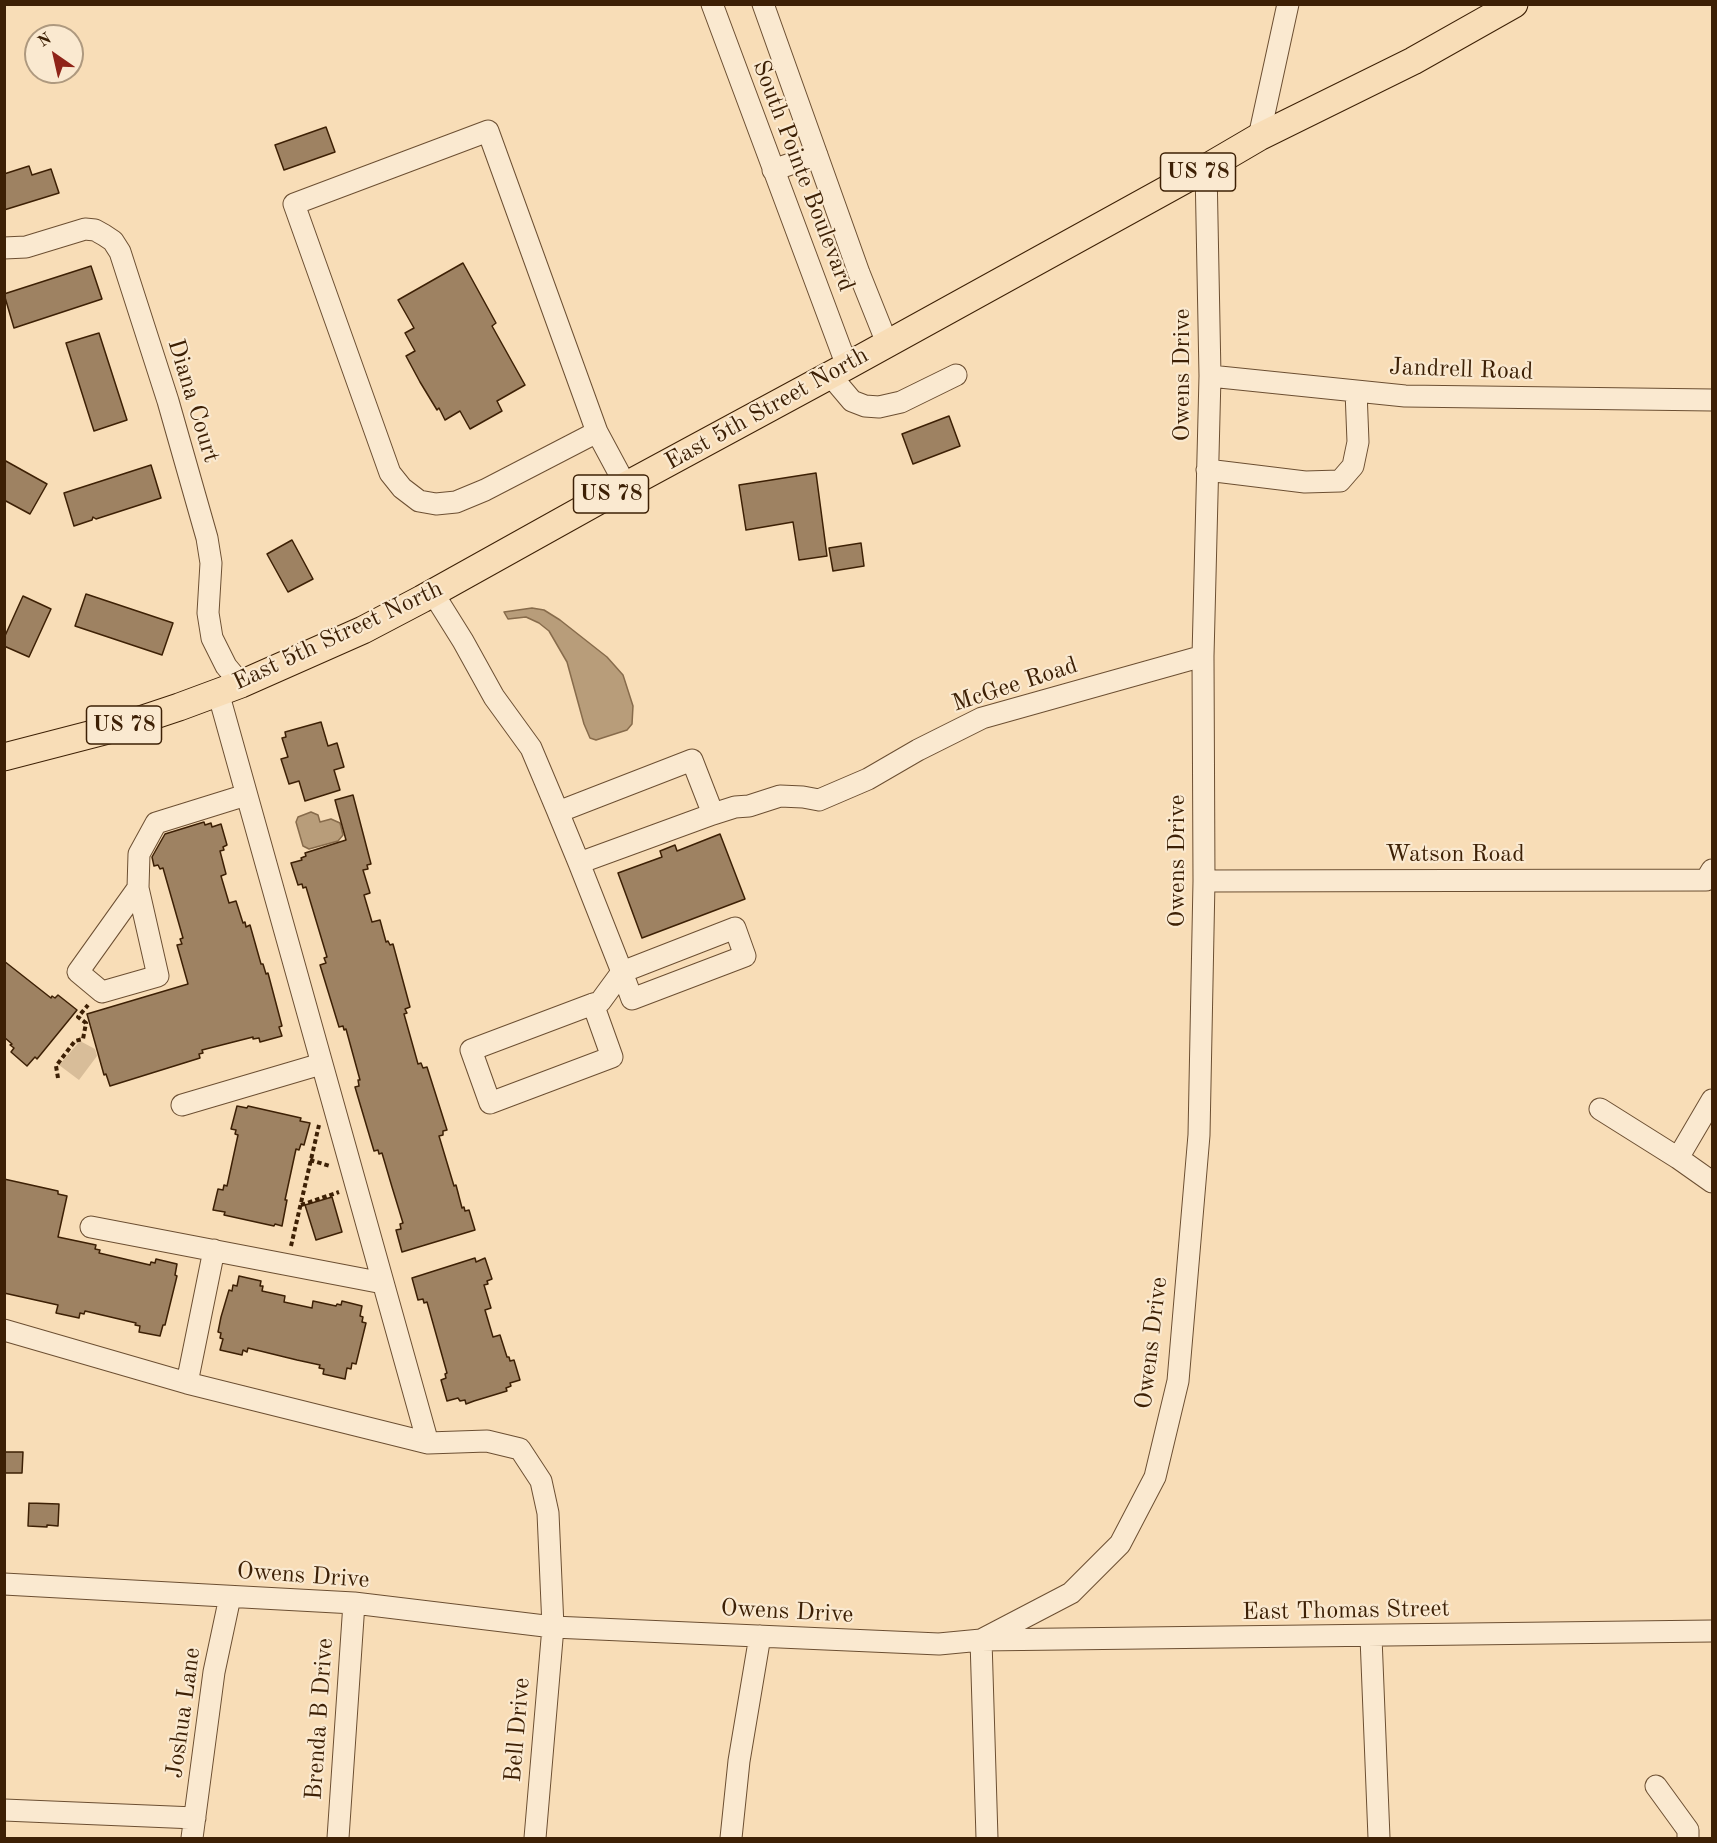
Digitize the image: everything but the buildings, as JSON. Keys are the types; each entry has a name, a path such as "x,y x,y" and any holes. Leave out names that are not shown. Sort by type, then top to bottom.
{"main road":[{"name":"East 5th Street North","path":"4,757 116,728 230,688 343,639 433,593 839,371 1259,137 1413,61 1514,4"}],"street":[{"name":"South Pointe Boulevard","path":"711,4 808,259 839,371"},
{"name":"South Pointe Boulevard","path":"763,4 859,273 887,343"},
{"path":"1259,137 1288,4"},
{"path":"597,432 485,490 456,502 436,504 419,501 402,488 390,472 294,204 488,131 597,432 626,486"},
{"path":"773,170 817,155"},
{"name":"Owens Drive","path":"4,1584 354,1603 553,1627 939,1644 981,1640 1071,1593 1120,1544 1155,1477 1178,1381 1199,1135 1204,881 1203,656 1210,376 1206,168"},
{"name":"Diana Court","path":"4,248 26,247 85,229 95,230 104,235 120,252 168,401 207,538 211,563 208,613 212,638 226,666 230,688"},
{"path":"839,371 852,401 865,406 879,407 901,402 956,375"},
{"name":"Jandrell Road","path":"1210,376 1405,396 1713,400"},
{"path":"1208,470 1305,482 1340,481 1353,466 1358,442 1356,391"},
{"path":"433,593 463,640 494,697 531,748 579,863 622,972 632,999 745,956 735,928 622,972 600,1002 593,1004 471,1050 490,1103 612,1057 593,1004"},
{"name":"McGee Road","path":"713,814 780,796 819,800 868,780 918,750 982,718 1203,656"},
{"path":"230,688 246,795 428,1443"},
{"path":"558,812 692,760 713,814 579,863"},
{"path":"138,888 78,972 102,992 158,976 138,888 139,854 156,823 246,795"},
{"name":"Watson Road","path":"1204,881 1709,875"},
{"path":"182,1105 321,1064"},
{"path":"1678,1158 1713,1100"},
{"path":"1600,1109 1713,1182"},
{"path":"91,1227 383,1283"},
{"path":"187,1383 214,1250"},
{"name":"Bell Drive","path":"4,1330 187,1383 428,1443 487,1442 520,1449 541,1481 548,1513 553,1627 535,1839"},
{"name":"Joshua Lane","path":"193,1828 214,1672 230,1597"},
{"name":"Brenda B Drive","path":"338,1839 354,1603"},
{"name":"East Thomas Street","path":"981,1640 1713,1632"},
{"path":"731,1839 739,1761 760,1636"},
{"path":"1371,1637 1380,1839"},
{"path":"981,1640 987,1839"},
{"path":"1656,1786 1688,1830 1688,1839"},
{"path":"4,1810 193,1828"}],"path":[{"path":"58,1078 56,1066 75,1041 83,1039 86,1023 78,1017 99,989"},
{"path":"286,1264 328,1086"},
{"path":"300,1205 356,1187"}],"shaded area":[{"path":"532,608 544,610 560,620 607,657 623,675 633,706 632,724 627,730 596,740 590,738 567,662 549,631 526,617 508,619 504,612"},
{"path":"311,812 318,815 320,822 331,819 340,823 343,835 338,841 309,849 303,846 296,822 298,817"},
{"path":"80,1041 95,1049 97,1056 79,1080 59,1065"}]}
